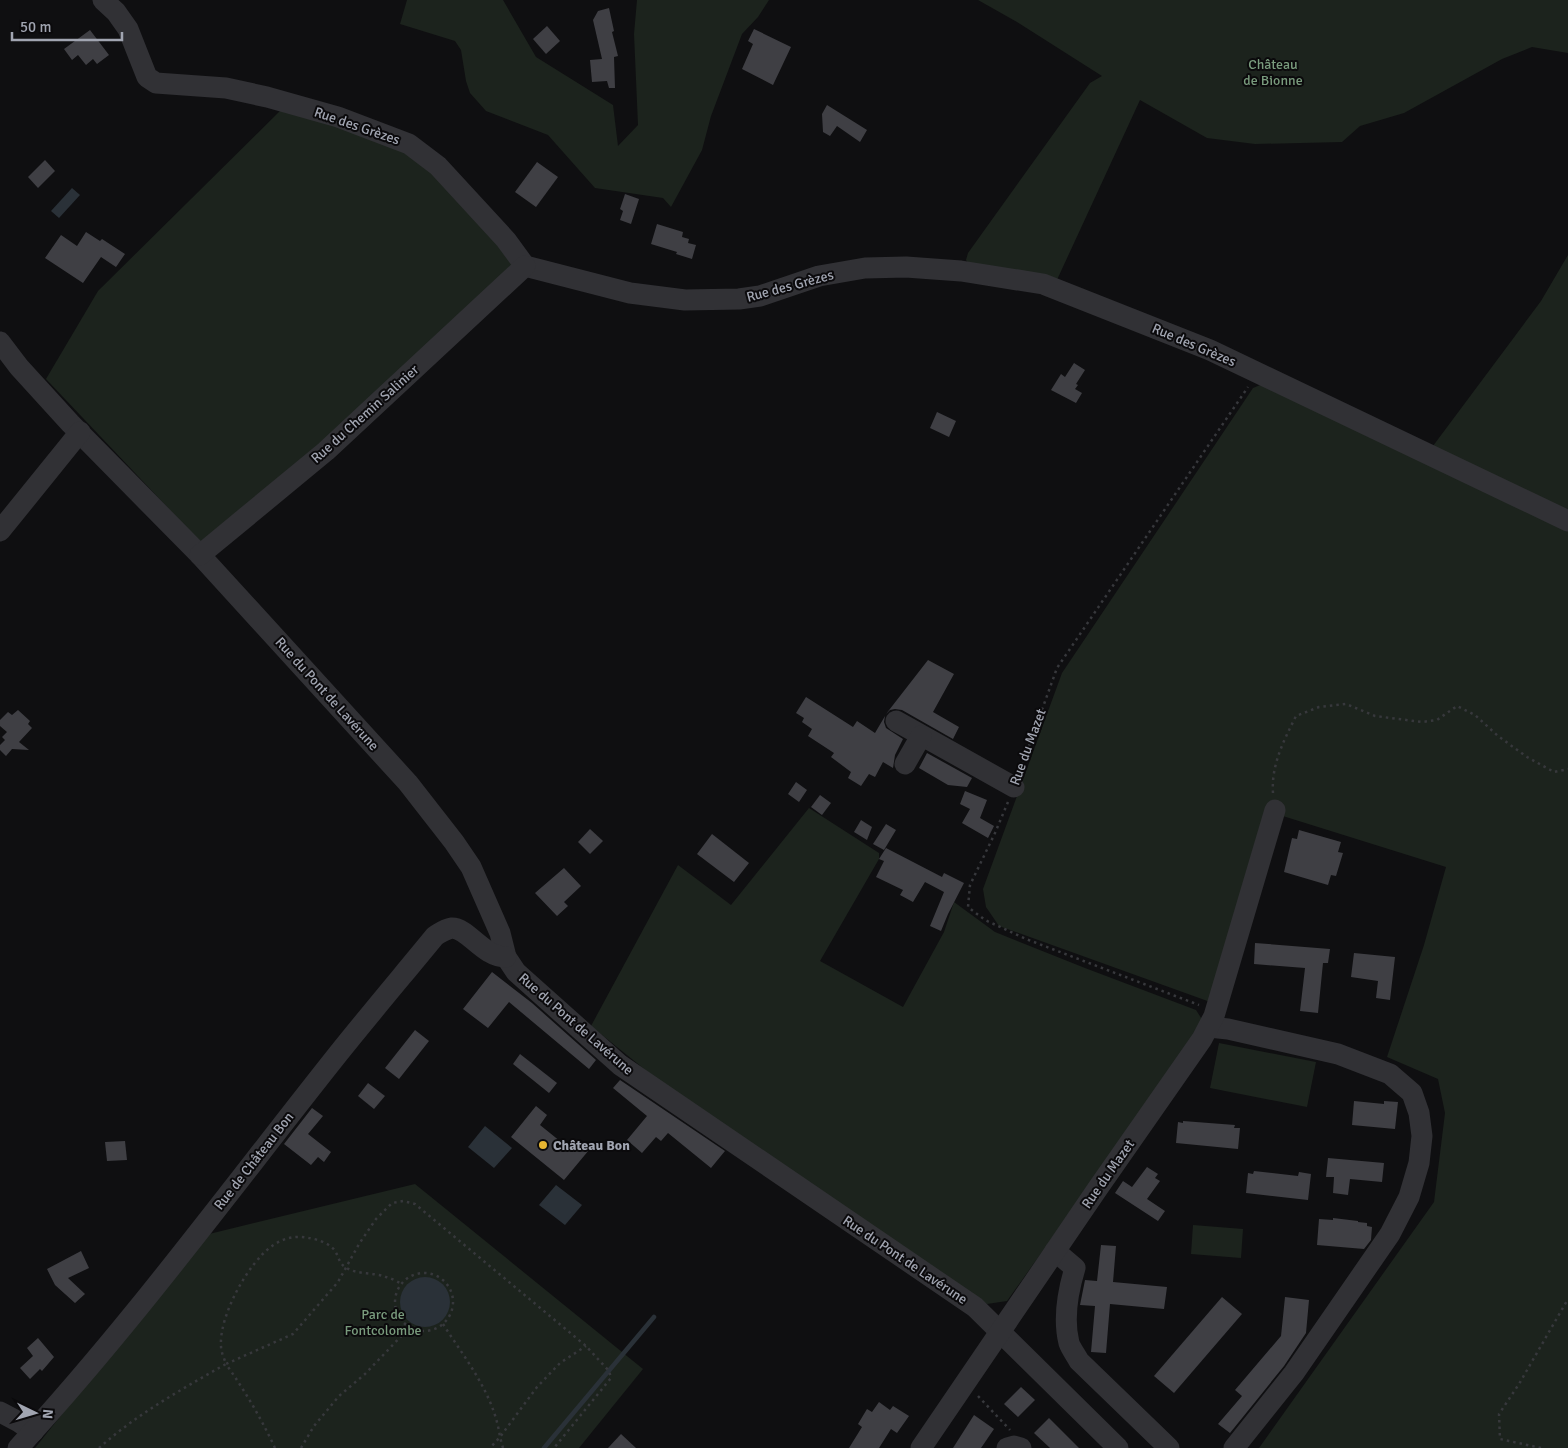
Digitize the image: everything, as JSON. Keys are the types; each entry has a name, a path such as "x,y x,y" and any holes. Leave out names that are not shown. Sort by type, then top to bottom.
{"street":[{"name":"Rue des Grèzes","path":"104,0 116,12 128,29 147,77 156,83 226,88 267,97 338,117 409,144 438,166 506,240 525,266 630,292 685,300 739,299 760,296 819,276 865,268 906,267 961,271 1043,284 1210,350 1568,521"},
{"name":"Rue du Chemin Salinier","path":"200,555 326,451 525,266"},
{"name":"Rue du Pont de Lavérune","path":"0,342 70,423 200,555 408,783 472,867 500,933 506,958 516,972 620,1065 975,1307 1118,1448"},
{"path":"0,531 80,432"},
{"path":"896,721 1014,787"},
{"path":"905,764 921,736"},
{"name":"Rue du Mazet","path":"921,1448 1202,1039 1212,1021 1275,810"},
{"name":"Rue de Château Bon","path":"18,1448 111,1341 189,1246 339,1053 435,936 445,930 458,929 486,951 497,957 506,958"},
{"path":"1212,1021 1228,1028 1338,1054 1390,1074 1412,1093 1419,1114 1422,1136 1419,1163 1409,1197 1390,1234 1294,1373 1234,1448"},
{"path":"1055,1251 1075,1268 1066,1313 1069,1344 1079,1361 1169,1448"},
{"path":"0,1412 33,1432"}],"path":[{"name":"Rue du Mazet","path":"1212,1021 1203,1007 1018,935 985,920 968,906 970,885 995,833 1014,787 1057,668 1257,372"},
{"path":"1275,810 1273,784 1280,749 1296,716 1319,707 1346,704 1375,716 1422,722 1437,720 1457,706 1475,715 1498,736 1527,757 1554,772 1568,769"},
{"path":"99,1448 184,1387 226,1364 293,1334 338,1282 359,1244 376,1219 392,1203 403,1201 415,1204 586,1346 609,1371 612,1378 554,1448"},
{"path":"275,1448 242,1386 226,1364 220,1347 222,1331 229,1308 236,1292 256,1261 272,1246 285,1239 307,1237 320,1240 335,1250 339,1262 346,1268 385,1276 400,1283"},
{"path":"422,1273 432,1274 441,1278 448,1285 452,1294 453,1304 450,1314 443,1324 437,1328 419,1330 410,1327 400,1318 395,1306 396,1292 400,1283 412,1275 422,1273"},
{"path":"1541,1448 1500,1439 1499,1414 1519,1384 1568,1299"},
{"path":"443,1324 489,1397 498,1421 502,1448"},
{"path":"301,1448 314,1426 339,1396 365,1374 410,1327"},
{"path":"490,1448 537,1387 560,1362 586,1346"},
{"path":"964,1384 1009,1429 1014,1447"}],"green space":[{"path":"407,0 503,0 536,57 613,105 618,146 638,125 634,34 637,0 769,0 758,17 742,34 711,116 702,150 671,207 663,198 595,188 548,135 486,111 470,93 461,50 455,41 400,24"},
{"name":"Château de Bionne","path":"978,0 1568,0 1568,53 1532,47 1502,59 1404,113 1360,126 1342,142 1255,144 1207,138 1140,100 1056,282 972,269 966,260 968,253 1090,83 1102,76 1017,22"},
{"path":"284,107 407,148 511,251 512,271 206,548 46,379 98,291"},
{"path":"1568,255 1568,521 1427,454 1541,301"},
{"path":"1265,383 1568,525 1568,1448 1259,1448 1434,1202 1445,1113 1438,1079 1387,1057 1424,945 1446,867 1270,812 1213,1003 999,926 986,907 983,889 1062,673 1253,388"},
{"path":"809,808 879,853 879,859 820,961 903,1007 944,932 954,902 995,932 1196,1010 1205,1024 1007,1301 987,1304 690,1106 591,1026 678,865 731,905"},
{"path":"1219,1043 1316,1062 1307,1107 1210,1088"},
{"name":"Parc de Fontcolombe","path":"415,1184 643,1369 579,1448 35,1448 205,1235"},
{"path":"1193,1225 1243,1229 1241,1258 1191,1254"}],"shaded area":[{"path":"72,188 80,195 59,218 51,211"},
{"path":"485,1126 512,1148 494,1168 468,1147"},
{"path":"556,1185 582,1205 565,1225 539,1205"},
{"path":"425,1277 443,1284 450,1302 443,1320 425,1327 407,1320 400,1302 407,1284"}],"building":[{"path":"609,8 618,56 614,57 615,88 609,88 607,81 592,82 590,60 602,59 593,20 598,11"},
{"path":"547,26 560,41 546,54 533,39"},
{"path":"754,29 791,47 773,85 742,69 753,44 748,41"},
{"path":"90,30 109,55 97,64 93,59 86,65 78,55 72,60 64,49"},
{"path":"827,105 867,130 860,142 837,126 830,136 823,132 822,114"},
{"path":"45,160 55,171 38,188 28,177"},
{"path":"537,162 558,177 536,207 515,192"},
{"path":"625,194 639,199 631,224 620,220 623,211 620,209"},
{"path":"657,224 683,232 682,237 689,239 688,243 696,245 692,259 651,244"},
{"path":"86,232 100,241 102,239 125,254 116,267 101,257 83,283 45,258 61,235 77,246"},
{"path":"1074,363 1085,370 1076,384 1078,385 1075,389 1082,393 1076,403 1051,390 1061,374 1065,377"},
{"path":"937,412 956,421 949,437 930,428"},
{"path":"928,660 954,674 933,712 959,727 953,739 902,710 890,710 886,714"},
{"path":"806,697 853,727 857,721 875,733 885,716 886,728 903,739 895,755 893,768 883,762 875,777 869,774 861,786 848,778 851,772 831,757 834,753 808,736 812,729 802,722 804,718 796,713"},
{"path":"18,710 30,721 28,724 32,728 19,742 29,750 12,749 6,756 0,750 0,745 5,740 2,737 7,732 0,726 0,720 8,712 12,715"},
{"path":"927,753 972,778 967,787 948,785 919,768"},
{"path":"796,782 807,790 799,802 788,794"},
{"path":"965,791 987,800 980,818 994,826 988,838 962,823 970,809 960,804"},
{"path":"820,795 831,803 822,815 811,807"},
{"path":"861,820 872,827 867,840 854,832"},
{"path":"886,824 896,830 884,850 873,844"},
{"path":"590,829 603,841 590,854 578,842"},
{"path":"1299,830 1341,842 1338,852 1343,853 1336,876 1331,875 1328,885 1284,872 1292,838 1297,839"},
{"path":"712,834 749,863 734,882 697,854"},
{"path":"886,848 942,877 944,873 964,883 941,931 930,926 944,892 925,882 913,902 900,895 903,890 876,877 884,861 879,859"},
{"path":"564,868 581,886 564,902 568,906 557,916 535,893"},
{"path":"1255,943 1330,949 1328,963 1323,963 1318,1013 1300,1011 1305,968 1254,964"},
{"path":"1354,953 1395,957 1390,1000 1376,998 1378,981 1351,977"},
{"path":"492,972 532,1003 596,1060 589,1069 509,1002 488,1028 463,1009"},
{"path":"415,1030 429,1041 399,1079 385,1068"},
{"path":"520,1054 557,1083 549,1093 513,1064"},
{"path":"620,1080 725,1151 711,1168 668,1133 661,1141 656,1137 642,1153 627,1140 647,1116 613,1088"},
{"path":"368,1083 385,1096 374,1109 358,1096"},
{"path":"1354,1101 1384,1104 1384,1101 1398,1102 1395,1129 1352,1125"},
{"name":"Château Bon","path":"536,1106 547,1115 540,1125 571,1150 578,1141 589,1150 564,1180 511,1137"},
{"path":"312,1108 323,1116 308,1134 331,1152 324,1162 318,1157 311,1165 284,1144"},
{"path":"1183,1121 1235,1125 1234,1128 1240,1128 1238,1149 1176,1143 1178,1122 1183,1123"},
{"path":"125,1141 127,1160 107,1161 105,1142"},
{"path":"1328,1158 1384,1163 1382,1182 1350,1179 1348,1195 1333,1193 1334,1177 1326,1177"},
{"path":"1147,1167 1158,1174 1155,1178 1160,1181 1147,1199 1165,1211 1158,1221 1115,1193 1123,1181 1132,1187"},
{"path":"1254,1171 1298,1176 1299,1172 1311,1174 1308,1200 1246,1193 1248,1173 1253,1174"},
{"path":"1333,1218 1367,1223 1367,1226 1372,1227 1371,1240 1364,1249 1317,1245 1319,1219 1333,1220"},
{"path":"1101,1245 1116,1246 1113,1282 1167,1287 1164,1309 1110,1304 1106,1353 1091,1352 1095,1306 1080,1305 1085,1280 1097,1281"},
{"path":"81,1251 89,1268 68,1278 85,1294 75,1303 55,1285 47,1269"},
{"path":"1222,1297 1242,1314 1174,1393 1154,1376"},
{"path":"1285,1297 1309,1300 1306,1333 1284,1366 1230,1433 1218,1424 1242,1396 1235,1390 1281,1336"},
{"path":"38,1338 54,1357 42,1371 40,1369 30,1379 20,1368 33,1356 27,1348"},
{"path":"1021,1387 1035,1400 1018,1417 1004,1404"},
{"path":"879,1402 890,1410 893,1406 909,1416 897,1433 891,1429 879,1448 849,1448 862,1427 858,1424 867,1409 872,1412"},
{"path":"974,1415 994,1429 981,1448 953,1448"},
{"path":"1049,1418 1079,1448 1050,1448 1034,1433"},
{"path":"621,1434 636,1448 608,1448"}],"waterway":[{"path":"544,1448 654,1317"}],"place":[{"name":"Château Bon","path":"543,1145"}]}
